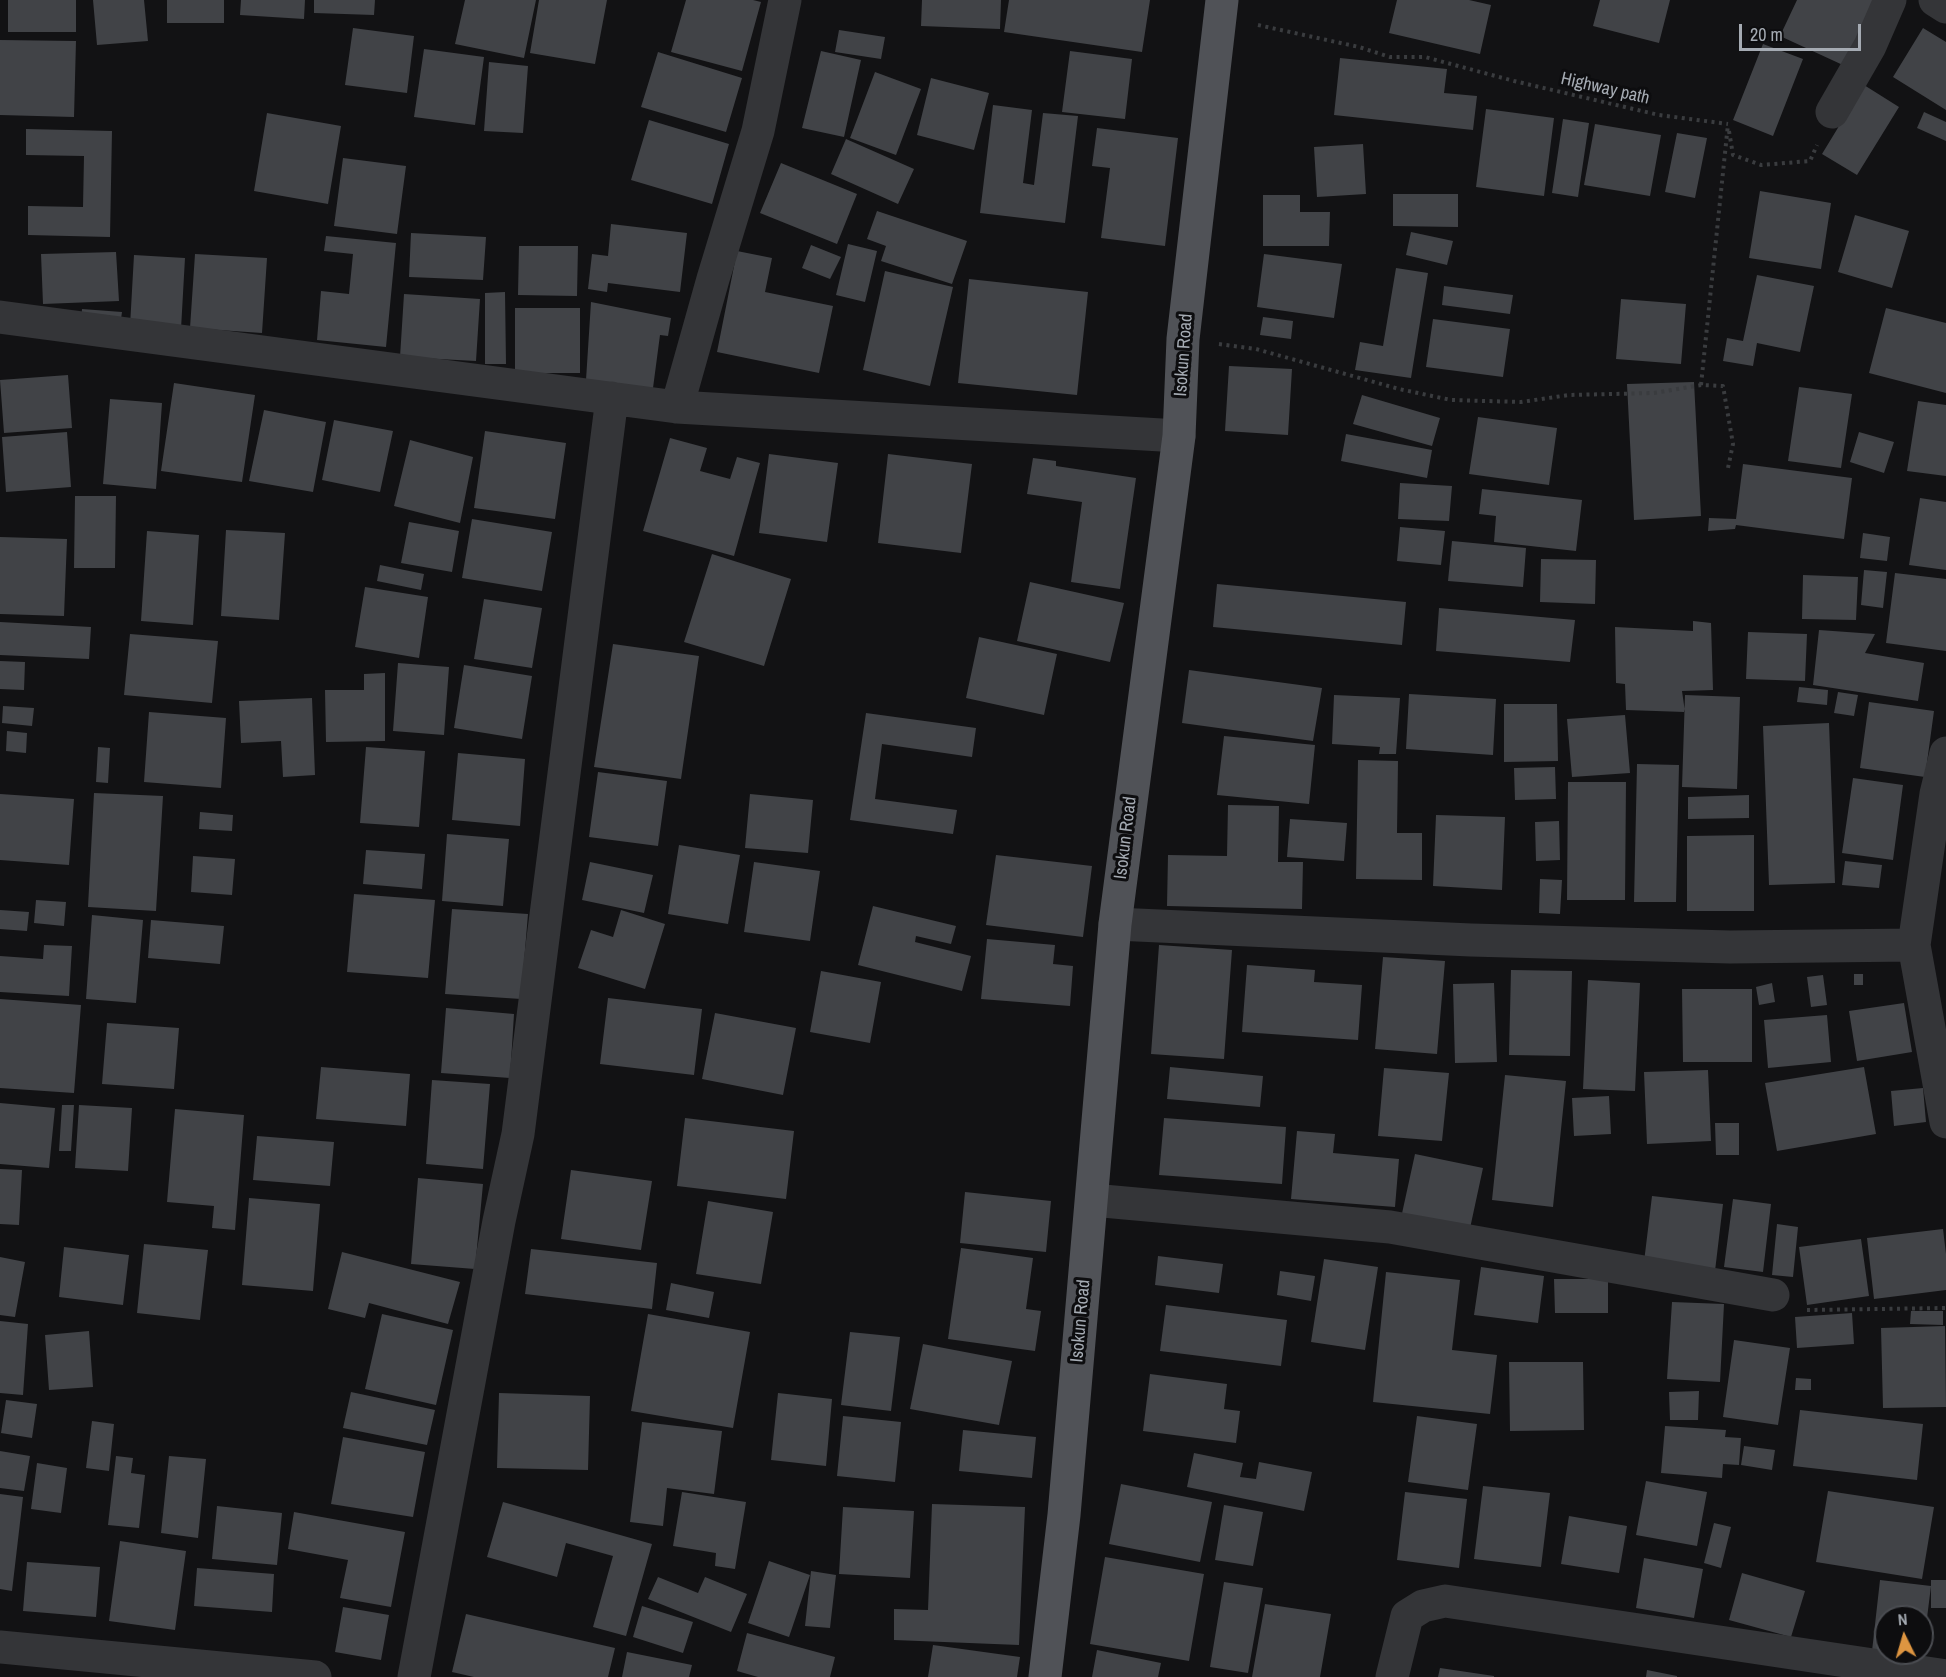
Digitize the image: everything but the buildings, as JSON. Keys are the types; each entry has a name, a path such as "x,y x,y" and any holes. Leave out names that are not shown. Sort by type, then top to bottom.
{"main road":[{"name":"Isokun Road","path":"1045,1677 1064,1515 1115,924 1179,436 1183,339 1222,9"}],"street":[{"path":"677,407 758,131 785,0"},
{"path":"1832,112 1870,46 1890,0"},
{"path":"1935,0 1946,7"},
{"path":"0,317 677,407 1179,436"},
{"path":"414,1677 496,1233 518,1134 612,398"},
{"path":"1946,753 1941,795 1914,945 1946,1122"},
{"path":"1115,924 1471,940 1707,946 1914,945"},
{"path":"1092,1200 1390,1227 1773,1295"},
{"path":"1392,1677 1407,1616 1423,1606 1445,1601 1946,1676"},
{"path":"0,1647 315,1677"}],"path":[{"name":"Highway path","path":"1222,9 1390,57 1425,57 1659,116 1728,124"},
{"path":"1728,124 1733,155 1761,165 1810,161 1832,112"},
{"path":"1701,385 1728,124"},
{"path":"1183,339 1256,349 1451,400 1521,402 1569,394 1654,393 1701,385 1724,386 1733,444 1728,468"},
{"path":"1773,1295 1808,1311 1946,1308"}]}
